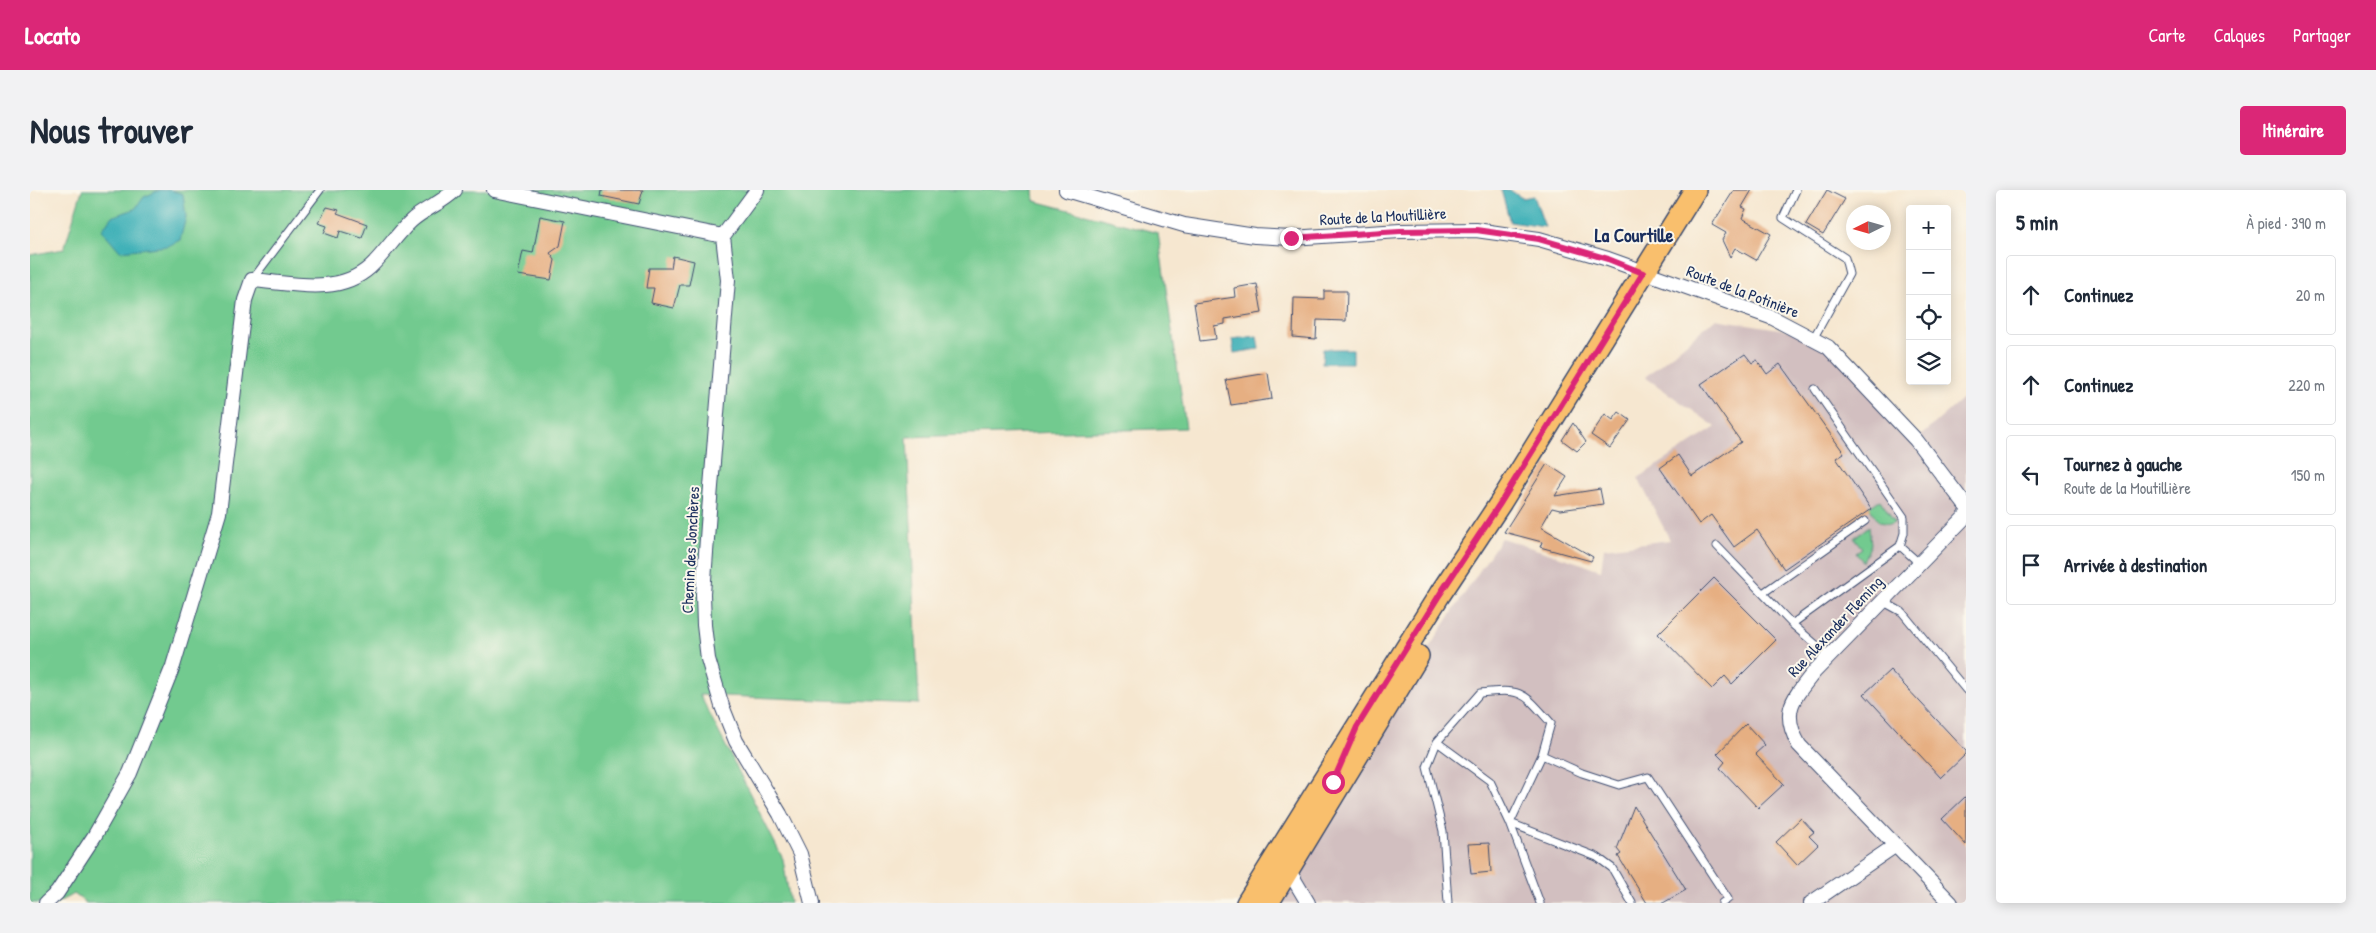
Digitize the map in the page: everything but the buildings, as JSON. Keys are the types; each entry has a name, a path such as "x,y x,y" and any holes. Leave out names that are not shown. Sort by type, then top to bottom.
{"main road":[{"path":"1247,903 1440,594 1501,502 1695,190"},
{"path":"1267,903 1280,876 1441,616 1501,502"}],"street":[{"path":"46,903 57,893 95,835 130,773 173,666 219,513 245,300 252,280 329,286 350,281 369,267 412,220 446,199 455,190"},
{"path":"494,190 722,236 757,190"},
{"name":"Route de la Moutillière","path":"1066,190 1184,225 1255,236 1291,238 1400,231 1485,231 1539,239 1608,259 1643,273"},
{"name":"Chemin des Jonchères","path":"722,236 728,280 703,594 708,659 722,706 736,741 780,814 800,854 812,903"},
{"name":"Route de la Potinière","path":"1643,273 1773,318 1828,347 1916,440 1966,506"},
{"name":"Rue Alexander Fleming","path":"1951,903 1799,745 1792,732 1789,715 1792,700 1829,656 1966,516"},
{"path":"1257,903 1280,876 1333,782 1357,727"},
{"path":"1811,903 1896,845"},
{"path":"1280,876 1308,903"}],"lane":[{"path":"252,280 320,190"},
{"path":"1796,190 1783,218 1845,258 1850,274 1813,339"},
{"path":"1792,624 1900,546 1904,533 1904,517 1815,389"},
{"path":"1763,593 1864,521"},
{"path":"1717,546 1792,624 1829,656"},
{"path":"1900,546 1919,563"},
{"path":"1882,601 1902,612 1966,690"},
{"path":"1448,903 1443,831 1427,766 1437,742 1480,692 1511,690 1529,699 1551,723 1542,755 1510,823"},
{"path":"1437,742 1490,781 1510,823 1540,903"},
{"path":"1542,755 1582,773 1619,785 1648,776 1728,899 1722,903"},
{"path":"1510,823 1604,862 1612,868 1632,903"}],"shaded area":[{"path":"1715,319 1825,336 1916,440 1966,396 1966,903 1262,903 1501,538 1601,570 1604,548 1670,540 1638,478 1716,427 1645,377"}],"green space":[{"path":"82,190 1034,190 1035,201 1158,233 1186,428 907,437 919,704 700,695 783,859 790,903 86,903 74,894 56,903 30,903 30,255 64,249"},
{"path":"1880,500 1895,522 1890,524 1879,522 1869,507"},
{"path":"1869,526 1871,544 1863,562 1856,552 1862,548 1854,538"}],"water":[{"path":"160,190 170,190 183,194 186,217 180,240 168,246 120,251 102,230 111,217 135,209 144,197"},
{"path":"1501,190 1510,190 1522,198 1534,196 1545,227 1510,222"},
{"path":"1257,336 1259,349 1234,353 1232,339"},
{"path":"1323,349 1353,349 1353,363 1322,363"}],"district":[{"name":"La Courtille","path":"1634,235"}],"route":[{"path":"1291,238 1400,231 1476,230 1539,239 1608,259 1643,273 1501,502 1440,594 1357,727 1333,782"}]}
